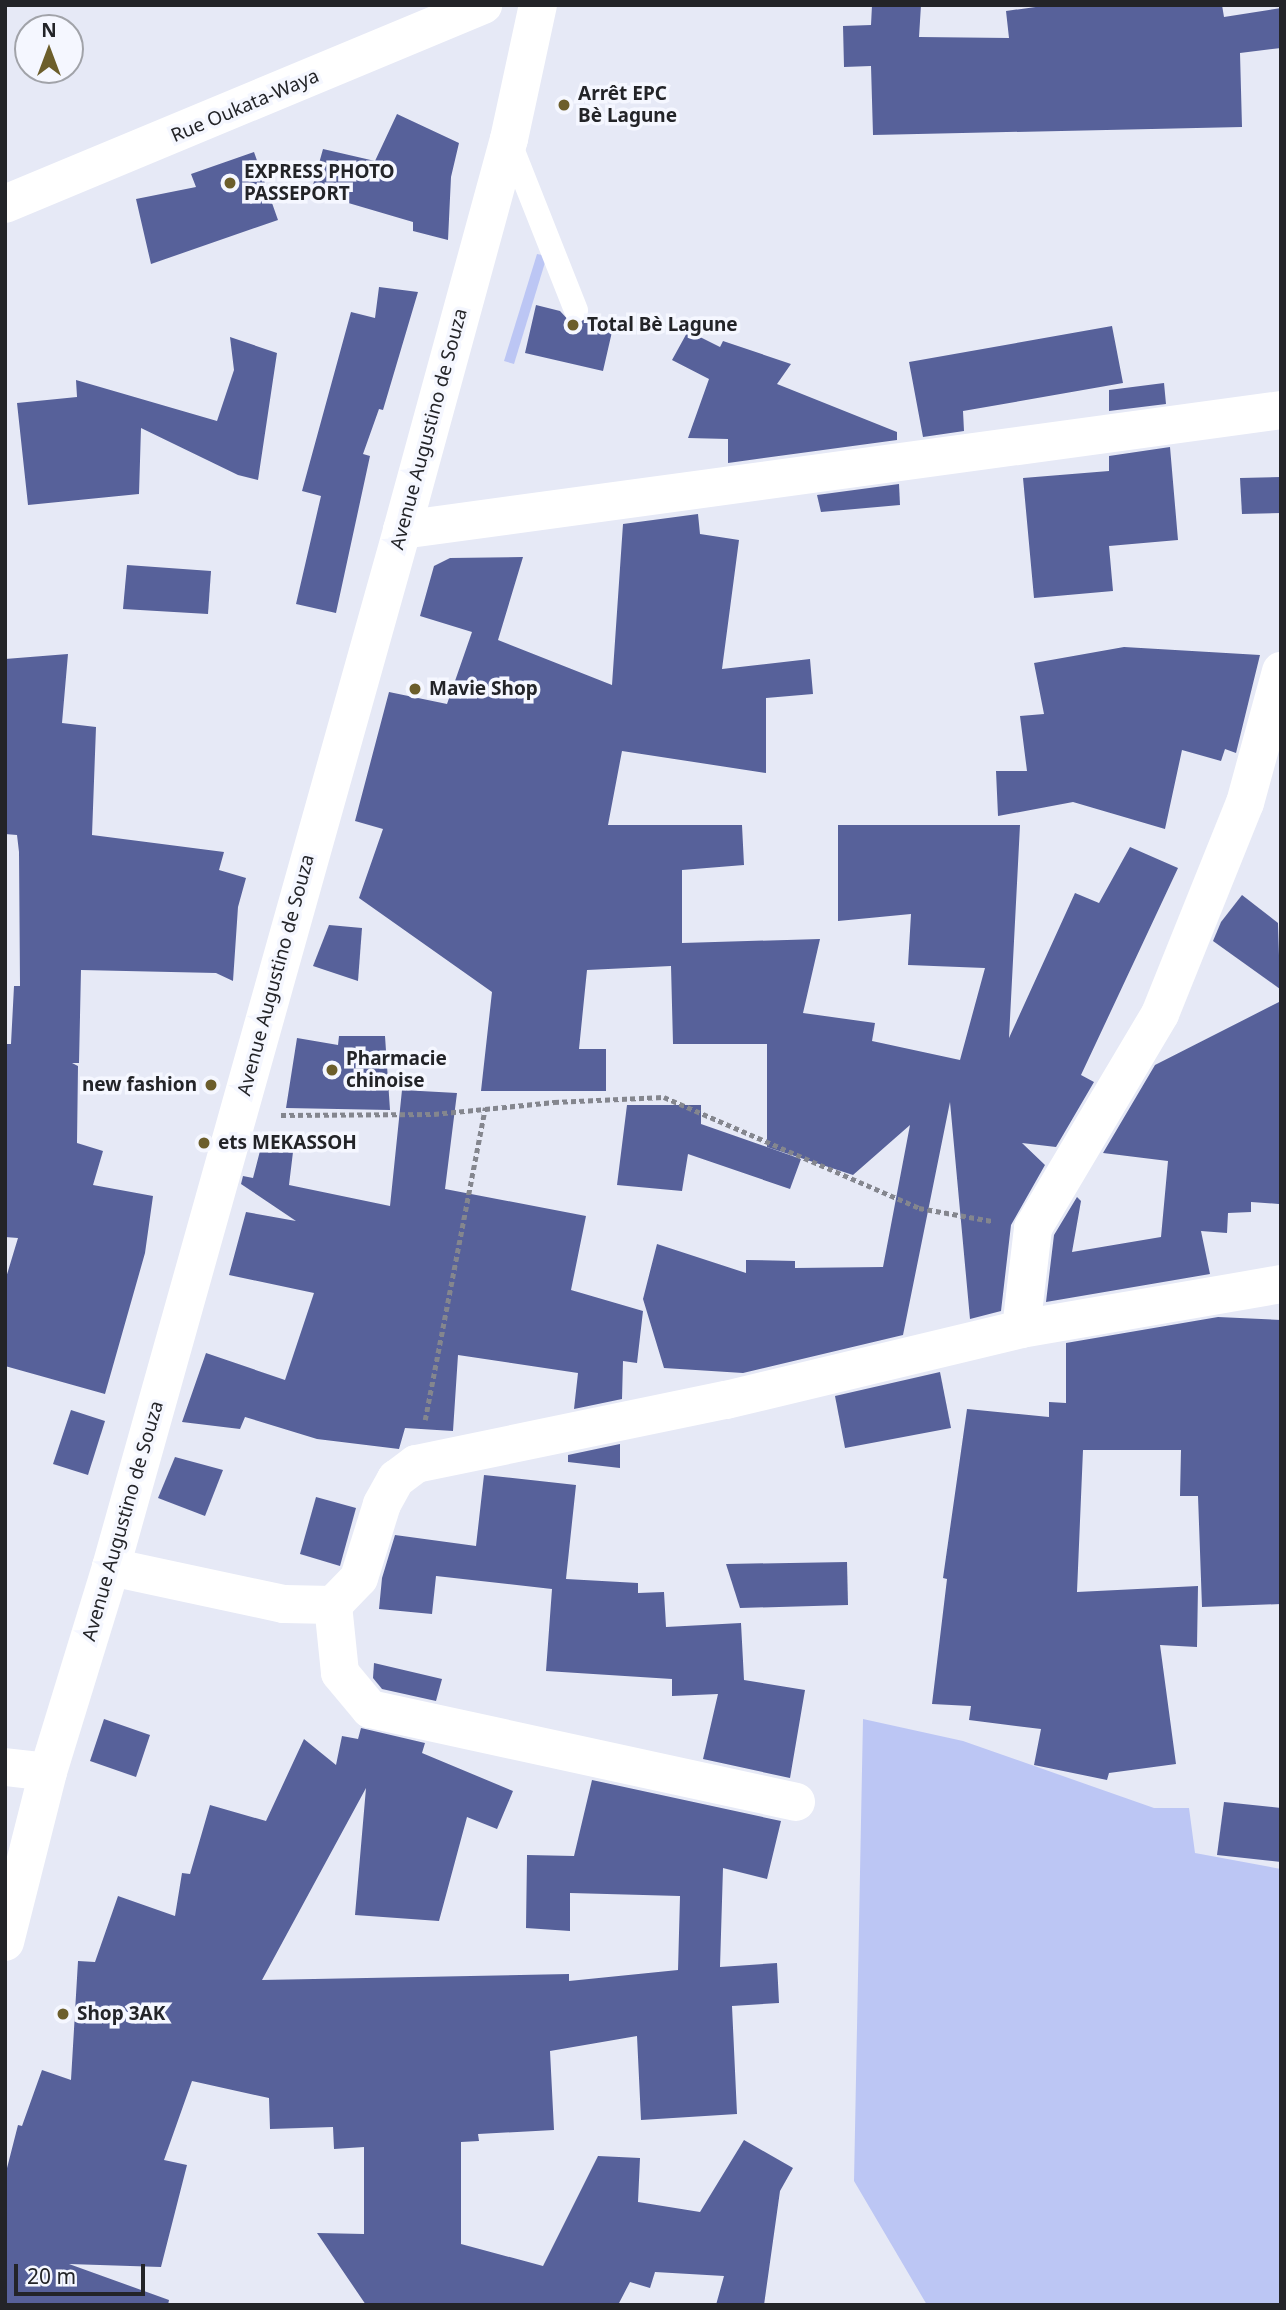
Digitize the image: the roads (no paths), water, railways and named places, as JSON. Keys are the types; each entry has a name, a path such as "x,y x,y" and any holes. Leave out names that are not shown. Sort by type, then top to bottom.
{"street":[{"name":"Rue Oukata-Waya","path":"5,204 483,5"},
{"name":"Avenue Augustino de Souza","path":"5,1942 48,1772 111,1567 402,530 509,139 538,5"},
{"path":"402,530 1281,410"},
{"path":"1021,1329 1033,1228 1160,1014 1245,803 1281,671"},
{"path":"111,1567 284,1604 333,1605 359,1578 382,1504 396,1479 416,1464 726,1400 1021,1329 1281,1284"},
{"path":"333,1605 340,1673 370,1709 796,1802"},
{"path":"5,1767 48,1772"}],"lane":[{"path":"509,139 576,310"}],"place":[{"name":"Arrêt EPC Bè Lagune","path":"564,105"},
{"name":"EXPRESS PHOTO PASSEPORT","path":"230,183"},
{"name":"Total Bè Lagune","path":"573,325"},
{"name":"Mavie Shop","path":"415,689"},
{"name":"Pharmacie chinoise","path":"332,1070"},
{"name":"new fashion","path":"211,1085"},
{"name":"ets MEKASSOH","path":"204,1143"},
{"name":"Shop 3AK","path":"63,2014"}]}
